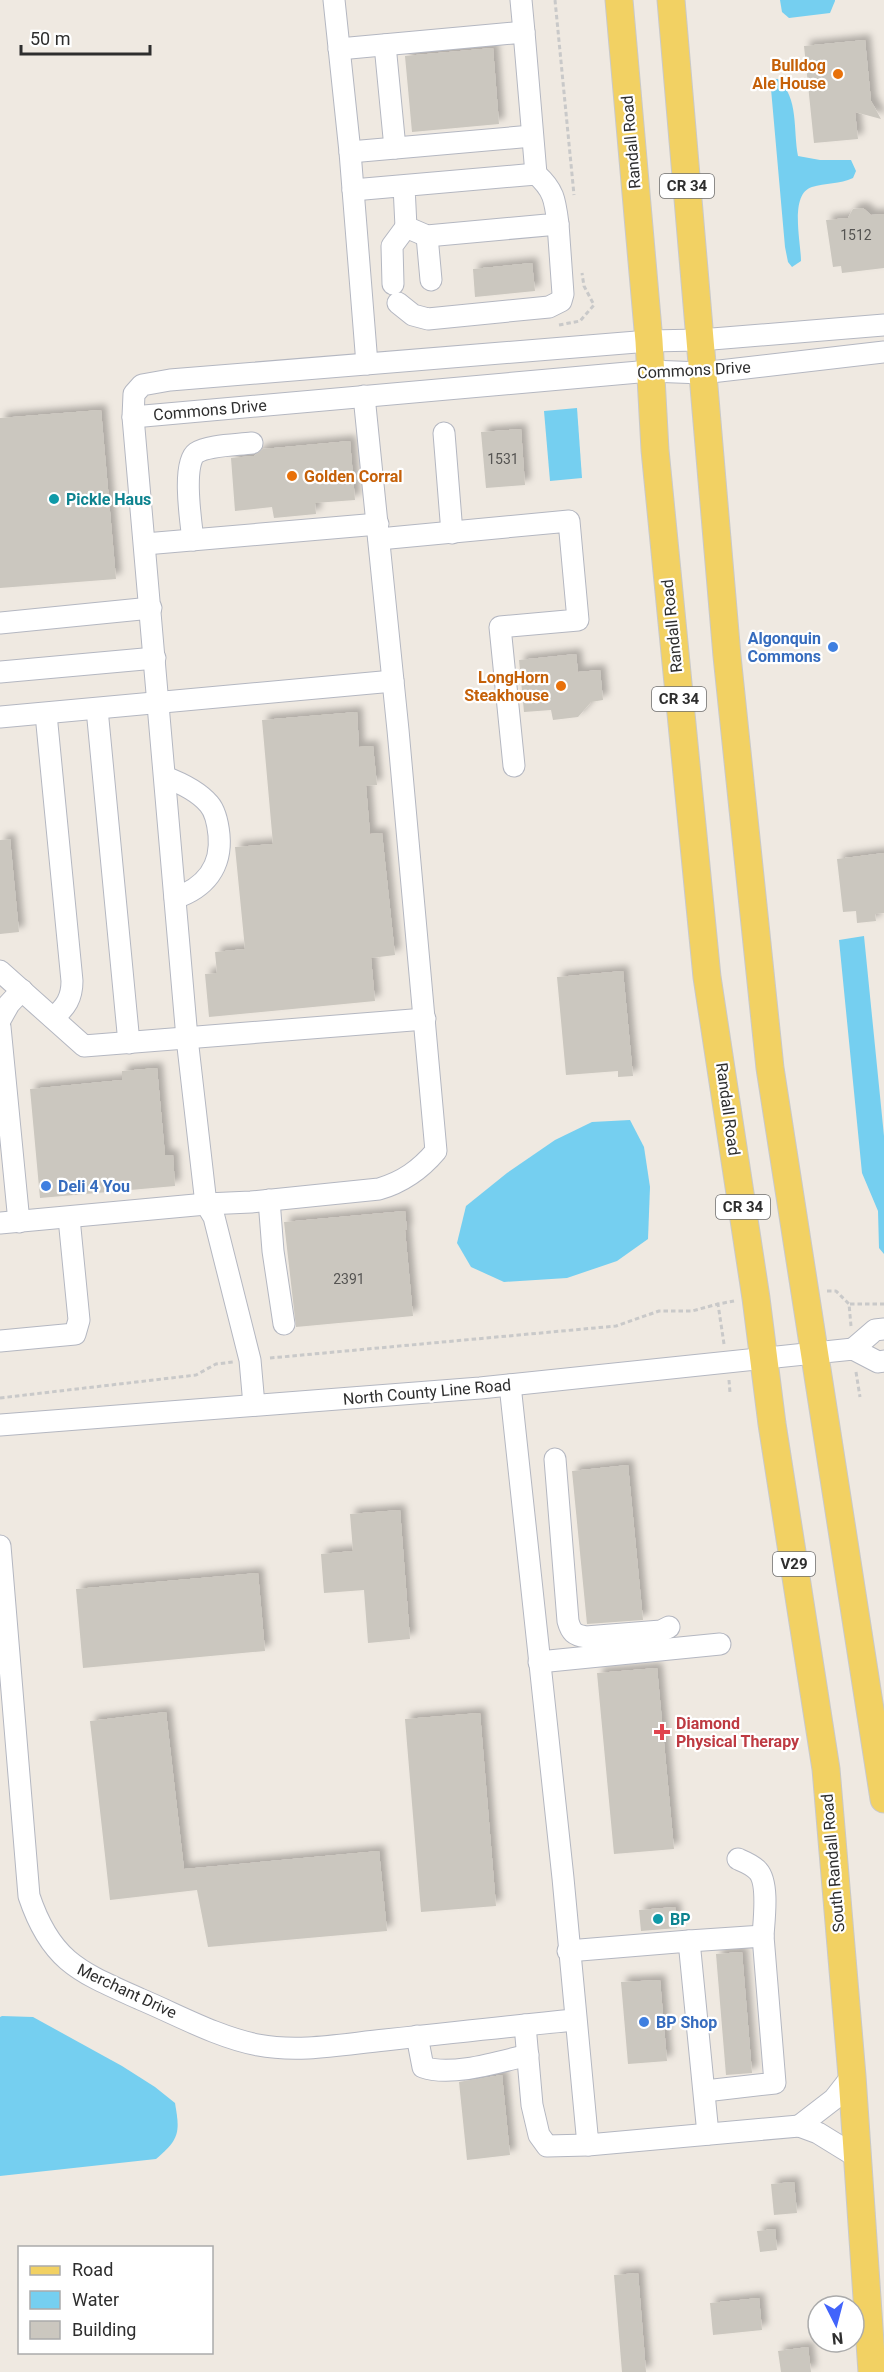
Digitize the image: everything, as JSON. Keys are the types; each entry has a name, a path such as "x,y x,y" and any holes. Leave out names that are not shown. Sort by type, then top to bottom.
{"main road":[{"name":"Randall Road","path":"619,0 649,341 655,450 707,977 746,1229 763,1357"},
{"name":"CR 34","path":"671,0 729,679 770,1068 816,1352"},
{"path":"816,1352 884,1799"},
{"name":"South Randall Road","path":"763,1357 826,1769 852,2076 872,2372"}],"street":[{"path":"334,0 350,152 367,364"},
{"path":"404,186 406,227 392,246 395,293 413,315 428,319 549,307 561,301 563,294 556,202 550,186 536,174 521,0"},
{"path":"339,50 524,32"},
{"path":"385,45 395,148"},
{"path":"350,152 532,136"},
{"path":"353,190 536,174"},
{"path":"406,227 427,236 558,224"},
{"path":"427,236 431,280"},
{"name":"Commons Drive","path":"884,325 700,340 649,341 149,382 142,385 134,394 134,417 650,371 702,372 884,352"},
{"path":"0,1027 10,1222 379,1189 398,1183 423,1167 436,1151 379,532 364,396"},
{"path":"134,417 187,1038 207,1204 214,1217 250,1360 254,1406"},
{"path":"444,433 452,533"},
{"path":"193,540 188,472 194,454 203,449 252,443"},
{"path":"145,544 379,532 452,533 569,521 578,620 501,627 514,766"},
{"path":"0,623 151,608"},
{"path":"0,672 155,658"},
{"path":"0,717 393,681"},
{"path":"97,709 129,1043"},
{"path":"46,714 72,981 72,994 65,1007 53,1018"},
{"path":"165,777 186,785 210,805 218,823 220,841 218,861 213,873 194,890 175,898"},
{"path":"0,971 84,1046 425,1019"},
{"path":"0,1020 9,1004 22,990"},
{"path":"269,1200 273,1251 284,1324"},
{"path":"0,1341 75,1334 78,1330 69,1218"},
{"path":"884,1329 875,1330 853,1348 878,1362 884,1361"},
{"name":"North County Line Road","path":"0,1425 510,1385 853,1348"},
{"path":"510,1385 563,1878 568,1951 588,2145"},
{"path":"555,1459 568,1621 571,1630 575,1635 586,1637 661,1631 669,1627"},
{"name":"Merchant Drive","path":"0,1546 29,1896 38,1923 55,1949 73,1966 95,1979 211,2030 259,2045 308,2048 575,2020"},
{"path":"539,1662 720,1644"},
{"path":"705,2091 775,2083 763,1936 763,1882 759,1872 748,1863 738,1859"},
{"path":"568,1951 763,1936"},
{"path":"689,1941 708,2134"},
{"path":"525,2025 532,2105 539,2135 547,2146 588,2145 799,2126 818,2133 857,2157"},
{"path":"417,2036 423,2067 432,2070 472,2067 528,2055"},
{"path":"799,2126 834,2099 852,2076"}],"path":[{"path":"555,0 574,199"},
{"path":"581,265 584,286 594,304"},
{"path":"0,1398 196,1375 216,1364 250,1360 616,1326 659,1311 692,1311 718,1304"},
{"path":"849,1304 884,1304"}],"water":[{"path":"780,0 835,1 830,13 789,18 782,12"},
{"path":"772,79 778,79 789,95 794,115 798,156 820,160 851,160 856,171 853,178 812,187 805,191 798,208 801,261 792,267 788,262 785,247"},
{"path":"577,408 582,478 550,481 544,411"},
{"path":"864,936 884,1136 884,1254 879,1248 878,1211 862,1173 839,940"},
{"path":"630,1120 644,1147 650,1187 648,1239 617,1261 567,1278 504,1282 471,1267 457,1243 466,1206 507,1173 555,1140 592,1122"},
{"path":"0,2017 33,2017 155,2087 175,2103 178,2128 170,2146 156,2159 0,2176"}],"building":[{"name":"Bulldog Ale House","path":"865,40 871,101 881,119 855,112 858,139 814,143 804,46"},
{"path":"493,48 499,124 412,132 405,56"},
{"path":"863,208 871,215 884,214 884,268 842,273 841,266 833,267 826,220 848,218 853,209"},
{"path":"532,263 535,291 475,297 473,269"},
{"name":"Pickle Haus","path":"101,410 116,579 0,588 0,418"},
{"path":"521,429 525,485 486,488 481,432"},
{"name":"Golden Corral","path":"350,441 355,500 315,503 316,514 274,518 272,507 235,511 231,458 254,456 263,449"},
{"name":"LongHorn Steakhouse","path":"576,654 578,672 600,670 603,700 591,702 578,717 553,720 551,710 524,712 519,660"},
{"path":"357,712 359,747 373,746 377,785 366,786 370,834 382,833 395,955 371,958 375,1001 209,1017 205,974 217,973 215,952 245,949 235,847 273,844 262,720"},
{"path":"10,839 19,932 0,934 0,840"},
{"path":"884,853 884,913 875,914 876,921 857,923 856,911 843,912 837,859"},
{"path":"623,971 633,1076 618,1077 618,1071 566,1075 557,977"},
{"path":"157,1068 165,1155 173,1155 175,1186 40,1198 30,1089 122,1080 122,1071"},
{"path":"405,1211 413,1316 296,1327 284,1222"},
{"path":"628,1465 643,1620 587,1624 572,1471"},
{"path":"400,1510 410,1639 368,1643 364,1590 324,1593 321,1554 353,1551 350,1514"},
{"path":"258,1573 265,1651 83,1668 76,1589"},
{"path":"657,1668 674,1849 614,1854 597,1673"},
{"path":"166,1712 184,1869 379,1851 387,1931 208,1947 197,1890 110,1900 90,1721"},
{"path":"480,1713 496,1906 421,1912 405,1719"},
{"name":"BP","path":"675,1907 677,1928 641,1931 639,1910"},
{"name":"BP","path":"742,1952 752,2073 726,2075 716,1954"},
{"name":"BP Shop","path":"660,1980 667,2061 628,2064 621,1982"},
{"path":"502,2075 510,2155 467,2160 459,2082"},
{"path":"794,2182 797,2213 774,2215 771,2184"},
{"path":"775,2229 777,2250 760,2252 757,2231"},
{"path":"638,2273 646,2372 622,2372 614,2275"},
{"path":"759,2298 762,2330 713,2335 710,2303"},
{"path":"806,2347 811,2372 781,2372 778,2351"}],"place":[{"name":"Bulldog Ale House","path":"838,74"},
{"name":"Golden Corral","path":"292,476"},
{"name":"Pickle Haus","path":"54,499"},
{"name":"Algonquin Commons","path":"833,647"},
{"name":"LongHorn Steakhouse","path":"561,686"},
{"name":"Deli 4 You","path":"46,1186"},
{"name":"Diamond Physical Therapy","path":"662,1732"},
{"name":"BP","path":"658,1919"},
{"name":"BP Shop","path":"644,2022"}]}
